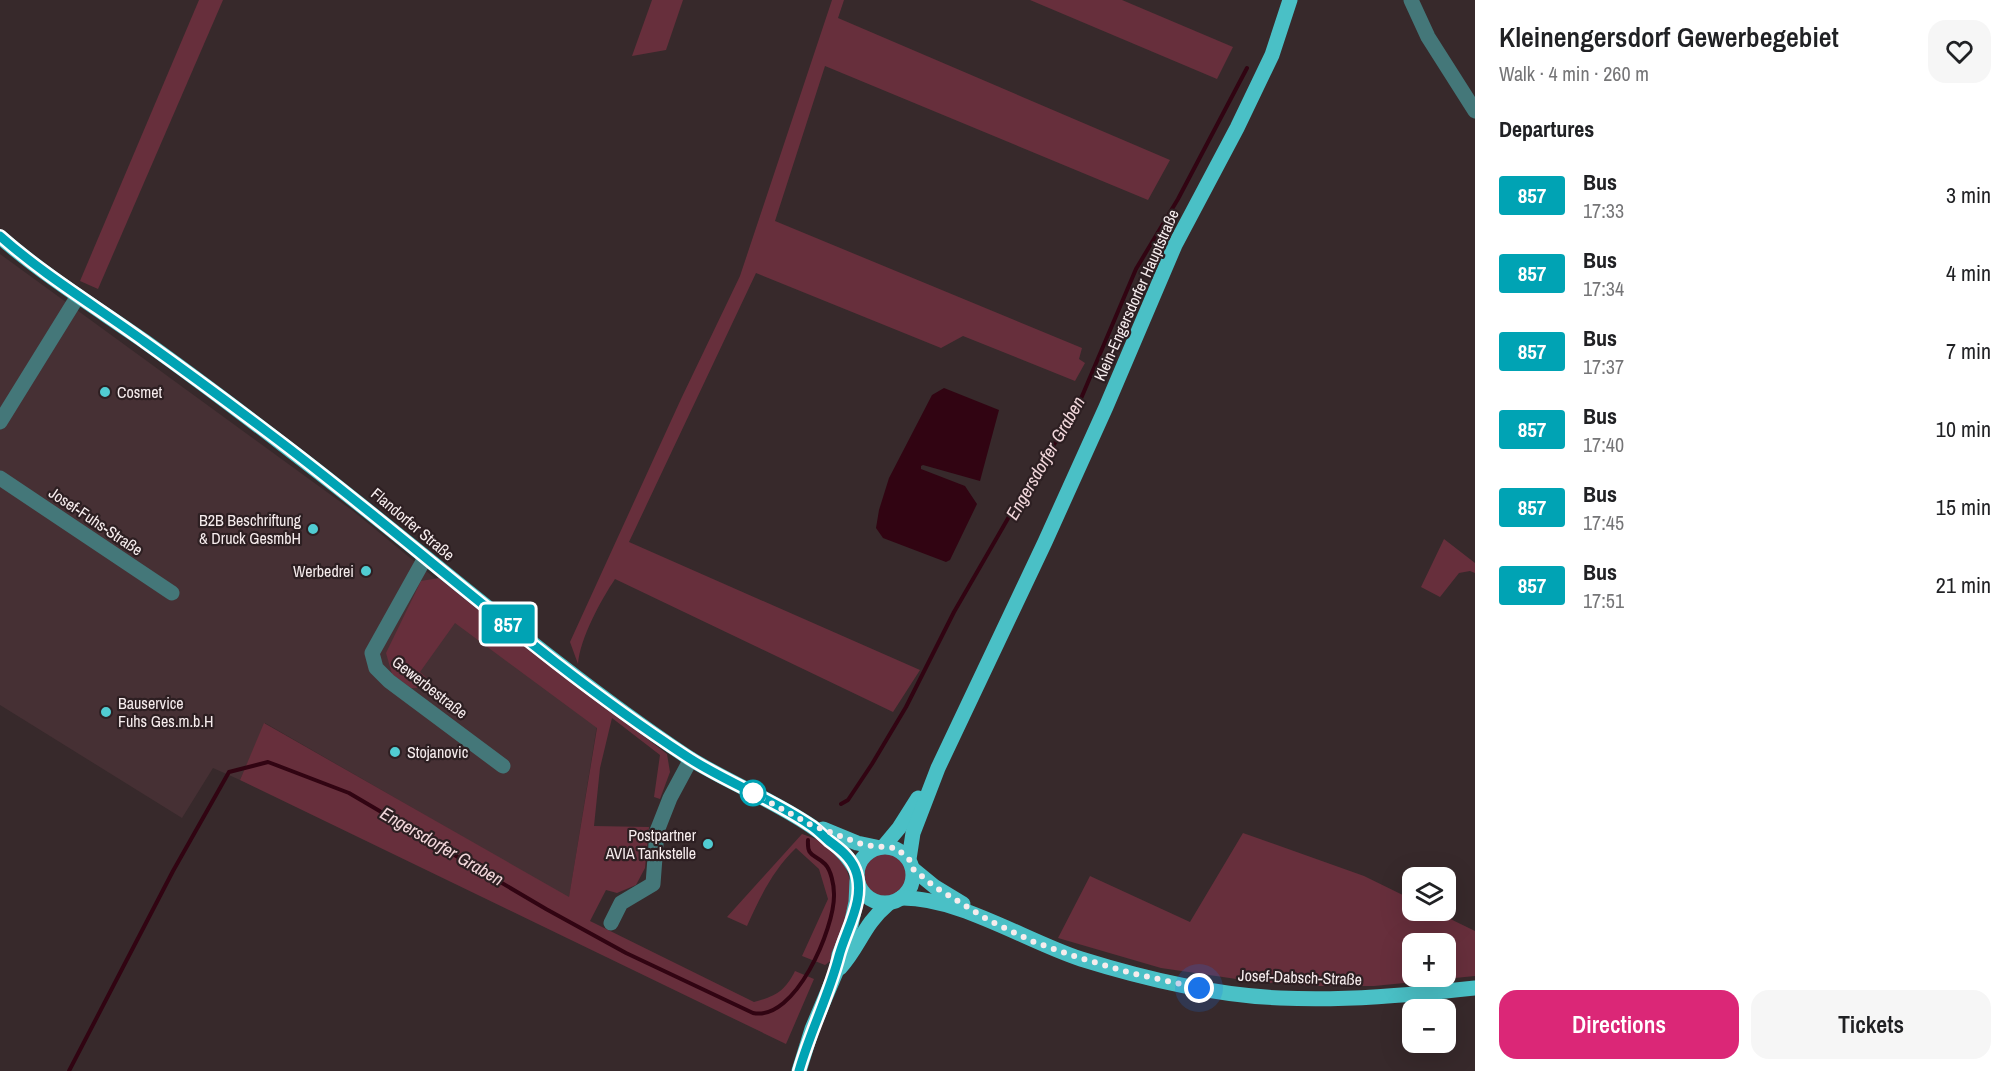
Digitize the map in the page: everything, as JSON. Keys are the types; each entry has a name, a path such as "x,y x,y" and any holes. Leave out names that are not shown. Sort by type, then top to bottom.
{"main road":[{"name":"Klein-Engersdorfer Hauptstraße","path":"938,768 1059,511 1175,245 1237,128 1272,55 1290,0"},
{"name":"Flandorfer Straße","path":"0,237 270,434 367,509 424,558 562,668 690,759 811,825 857,843 880,847"},
{"path":"799,1071 812,1029 837,972 839,955 855,914 857,877 863,857 880,847 899,828 938,768"},
{"path":"837,972 849,959 871,920 911,886 915,826 938,768"},
{"name":"Flandorfer Straße","path":"811,825 844,853 857,877"},
{"path":"880,847 896,848 911,864"},
{"name":"Josef-Dabsch-Straße","path":"911,864 935,887 990,921"},
{"path":"857,877 867,897 876,902 895,901"},
{"name":"Josef-Dabsch-Straße","path":"895,901 933,901 990,921 1034,942 1080,958 1141,976 1214,991 1263,997 1321,999 1384,997 1475,988"}],"street":[{"path":"1411,0 1428,37 1475,111"},
{"path":"0,422 78,296"},
{"name":"Josef-Fuhs-Straße","path":"0,478 172,593"},
{"name":"Gewerbestraße","path":"424,558 372,654 376,668 389,681 503,766"},
{"path":"611,923 621,903 653,884 657,831 670,798 690,759"}],"shaded area":[{"path":"199,0 223,0 98,289 80,281"},
{"path":"652,0 683,0 666,50 632,56"},
{"path":"832,0 844,0 838,18 1170,160 1148,200 825,66 775,221 1082,348 1079,359 1085,363 1075,381 963,336 941,348 756,273 629,542 920,670 893,712 615,579 587,631 578,664 570,642 740,276"},
{"path":"1030,0 1122,0 1233,47 1217,79"},
{"path":"0,254 353,511 599,713 569,898 265,723 240,780 213,768 182,818 0,705"},
{"path":"944,388 999,410 980,481 921,466 921,469 965,486 977,504 950,560 946,562 883,538 876,528 889,478 932,395"},
{"path":"1444,539 1475,563 1475,573 1470,571 1459,573 1440,597 1421,587"},
{"path":"439,578 667,754 670,772 660,799 654,797 660,755 612,718 600,768 594,826 649,827 645,868 636,885 617,893 606,890 590,921 754,1002 779,992 795,971 814,979 786,1044 240,780 264,723 569,897 597,728 455,623 420,672 427,678 419,688 411,688 392,674 386,653 421,581"},
{"path":"1243,833 1364,876 1402,895 1402,921 1454,921 1475,931 1475,976 1456,978 1456,933 1402,933 1402,983 1374,986 1318,986 1257,982 1161,968 1058,938 1090,876 1190,922"},
{"path":"802,834 822,841 843,859 851,883 852,902 832,960 825,965 802,956 828,899 819,869 796,848 762,894 747,926 727,917"},
{"path":"885,853 900,860 907,875 900,890 885,897 870,890 863,875 870,860"}],"waterway":[{"name":"Engersdorfer Graben","path":"841,804 848,800 906,707 954,612 1014,508 1077,408 1136,269 1178,199 1247,68"},
{"name":"Engersdorfer Graben","path":"69,1071 173,871 229,772 268,762 349,793 546,909 626,953 753,1013 769,1012 784,1003 810,970 828,928 833,909 833,882 827,867 810,853 808,840"}],"bus line":[{"name":"857","path":"0,236 78,296 270,434 381,520 424,558 562,668 690,759 811,825 844,853 856,873 855,914 839,955 837,972 812,1029 799,1071"}],"place":[{"name":"Cosmet","path":"105,392"},
{"name":"B2B Beschriftung & Druck GesmbH","path":"313,529"},
{"name":"Werbedrei","path":"366,571"},
{"name":"Bauservice Fuhs Ges.m.b.H","path":"106,712"},
{"name":"Stojanovic","path":"395,752"},
{"name":"Postpartner AVIA Tankstelle","path":"708,844"}],"route":[{"path":"753,793 811,825 851,841 876,847 896,848 909,859 918,874 935,887 990,921 1034,942 1131,973 1199,988"}]}
